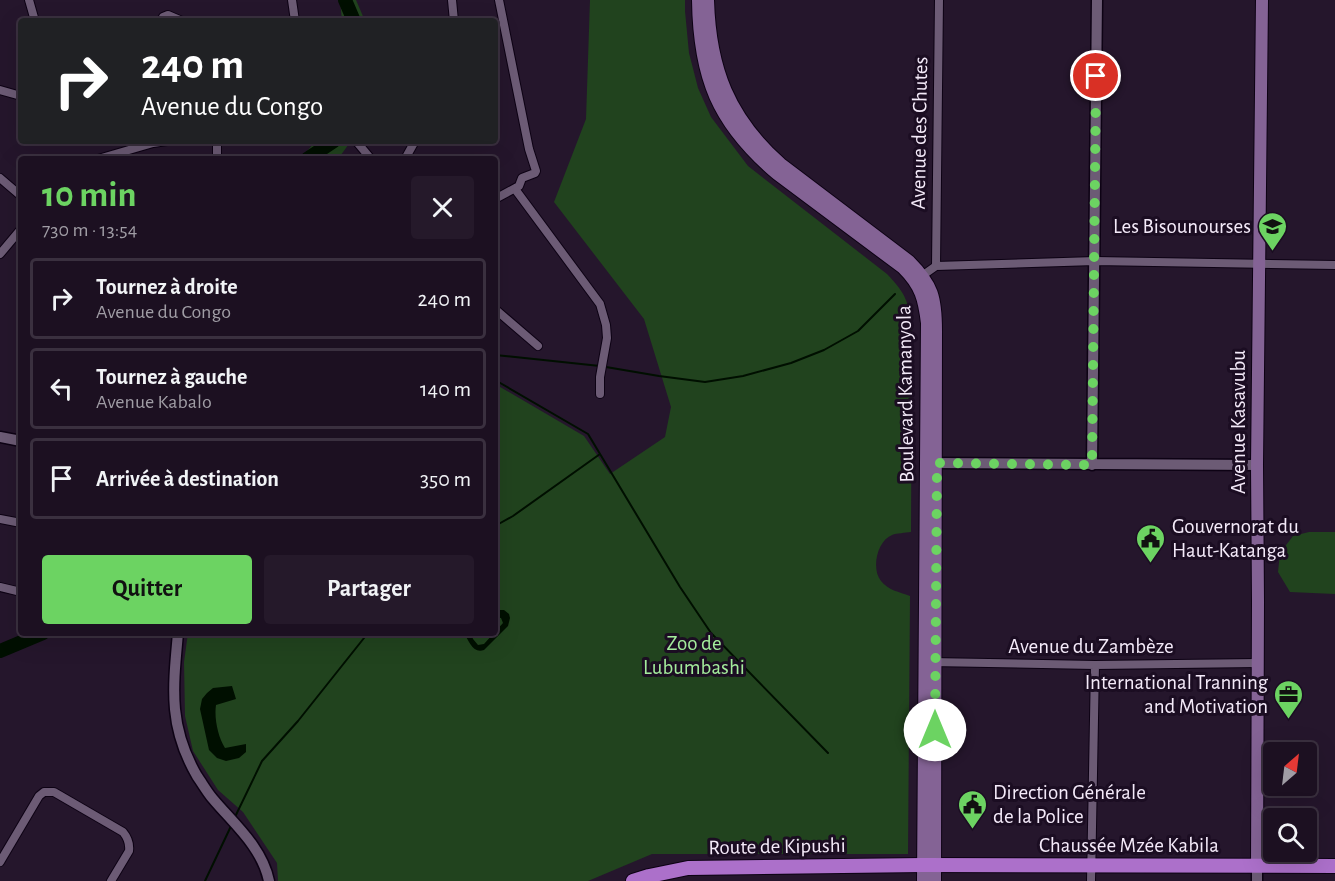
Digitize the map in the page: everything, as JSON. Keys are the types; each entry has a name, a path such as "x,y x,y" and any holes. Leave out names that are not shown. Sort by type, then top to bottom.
{"highway":[{"name":"Chaussée Mzée Kabila","path":"929,865 1335,866"},
{"name":"Route de Kipushi","path":"633,881 688,868 929,865"}],"main road":[{"name":"Boulevard Kamanyola","path":"698,0 700,48 708,78 720,107 740,137 759,159 777,174 919,278"},
{"name":"Boulevard Kamanyola","path":"708,0 708,24 720,76 746,128 781,164 903,255 919,278 927,323 932,463 929,865 934,881"},
{"name":"Avenue Kasavubu","path":"1257,866 1257,465 1262,0"},
{"name":"Boulevard Kamanyola","path":"923,881 929,865"}],"street":[{"path":"29,0 34,18"},
{"path":"292,0 295,18"},
{"path":"452,0 454,18"},
{"path":"498,198 515,189 520,185 522,178 536,171 529,149 499,0"},
{"name":"Avenue des Chutes","path":"936,266 939,0"},
{"path":"1092,465 1097,0"},
{"path":"0,90 18,95"},
{"path":"113,156 145,144"},
{"path":"358,144 368,156"},
{"path":"0,178 18,193"},
{"path":"515,189 600,304 608,338 600,377 600,394"},
{"path":"0,254 18,233"},
{"path":"919,278 936,266 1095,261 1335,265"},
{"path":"498,312 538,346"},
{"path":"0,436 18,440"},
{"path":"932,463 1257,465"},
{"path":"0,519 18,522"},
{"path":"0,587 18,591"},
{"path":"178,636 173,696 177,730 184,751 211,796 239,827 259,854 269,881"},
{"name":"Avenue du Zambèze","path":"930,662 1095,665 1257,663"},
{"path":"1091,881 1095,665"},
{"path":"0,862 39,796 44,792 54,792 114,826 127,836 129,851 111,881"},
{"name":"Avenue Kasavubu","path":"1257,866 1257,881"}],"green space":[{"path":"340,0 356,0 364,18 342,18"},
{"name":"Zoo de Lubumbashi","path":"590,0 685,0 689,53 698,88 711,117 748,166 887,274 906,299 912,329 911,532 894,534 887,538 879,549 876,570 887,587 910,596 908,854 652,854 588,881 278,881 277,863 243,812 218,790 193,751 185,716 184,662 188,636 498,636 498,386 584,436 610,474 665,437 671,407 644,319 554,202 586,119"},
{"path":"313,144 349,144 340,156 303,156"},
{"path":"1309,532 1335,532 1335,594 1290,592 1278,572 1280,553 1293,536"}],"shaded area":[{"path":"498,610 504,610 510,618 508,626 498,636 498,629 503,623 501,618 498,618"},
{"path":"466,636 472,636 478,645 484,644 491,636 498,636 480,651 472,646"},
{"path":"232,686 236,699 216,705 217,727 225,748 246,744 246,752 239,758 226,761 217,758 209,750 200,709 202,699 213,688"}],"waterway":[{"path":"345,0 353,18"},
{"path":"312,156 330,144"},
{"path":"606,367 705,382 743,376 791,363 824,350 858,331 895,294"},
{"path":"498,355 600,366"},
{"path":"498,382 588,434 680,587 711,633 828,753"},
{"path":"498,524 600,454"},
{"path":"0,651 36,636"},
{"path":"234,819 262,761 298,721 366,636"},
{"path":"205,881 232,824"}],"place":[{"name":"Les Bisounourses","path":"1272,252"},
{"name":"Gouvernorat du Haut-Katanga","path":"1151,564"},
{"name":"International Tranning and Motivation","path":"1289,720"},
{"name":"Direction Générale de la Police","path":"972,830"}],"route":[{"path":"935,730 937,463 1092,465 1096,76"}]}
